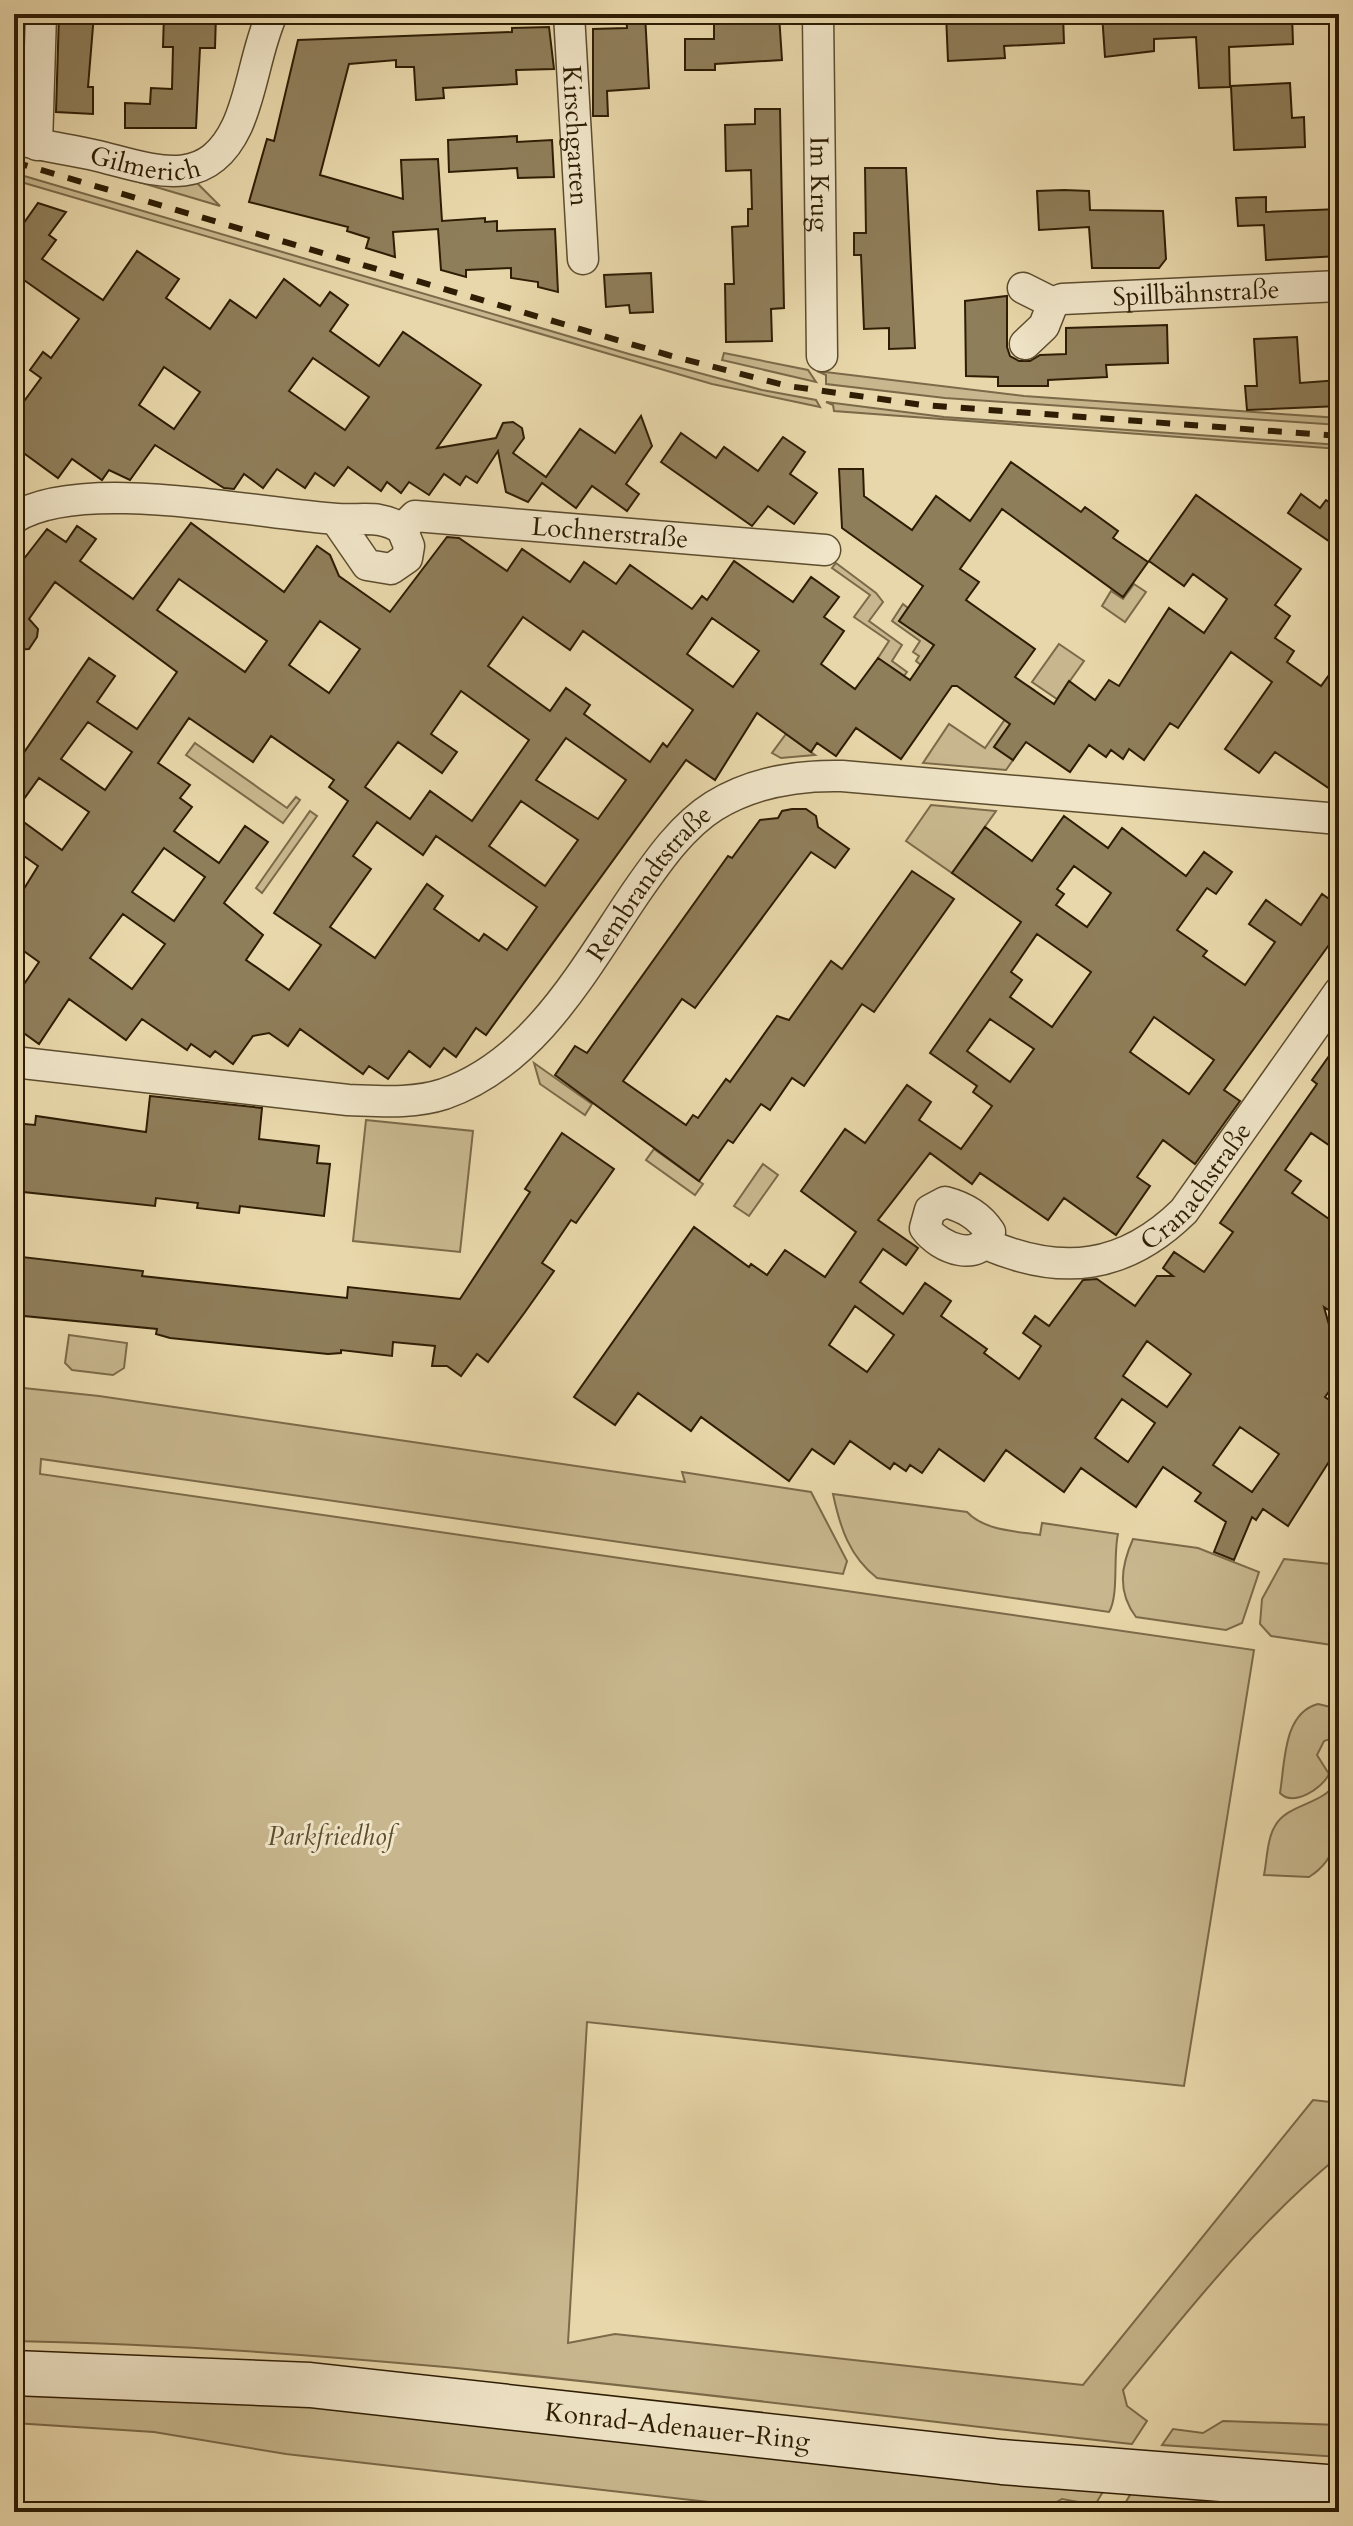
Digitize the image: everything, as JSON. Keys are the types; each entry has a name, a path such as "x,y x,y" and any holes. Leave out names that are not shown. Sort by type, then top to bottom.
{"main road":[{"name":"Konrad-Adenauer-Ring","path":"14,2373 310,2385 1002,2462 1339,2488"}],"street":[{"path":"25,141 41,14"},
{"name":"Gilmerich","path":"25,141 147,169 180,172 201,168 224,146 237,125 272,14"},
{"name":"Kirschgarten","path":"569,14 583,259"},
{"name":"Im Krug","path":"818,14 822,356"},
{"name":"Spillbähnstraße","path":"1053,303 1062,299 1339,286"},
{"path":"1023,288 1053,303 1044,326 1025,344"},
{"path":"14,518 49,505 100,500 177,502 336,520 371,517 402,529 409,546 407,558 396,568 376,569 355,552 336,520"},
{"name":"Lochnerstraße","path":"402,529 415,516 825,550"},
{"name":"Rembrandtstraße","path":"14,1062 348,1100 392,1102 445,1093 490,1073 527,1041 592,957 654,867 692,823 741,792 793,777 842,776 1339,819"},
{"name":"Cranachstraße","path":"986,1244 1041,1259 1078,1263 1116,1258 1164,1230 1184,1211 1339,992"}],"green space":[{"path":"14,173 629,354 762,390 816,400 820,407 712,384 14,180"},
{"path":"147,175 196,182 220,206 139,182"},
{"path":"724,353 808,370 816,382 722,360"},
{"path":"817,371 1024,396 1339,418 1339,425 945,398 826,384 826,375"},
{"path":"826,402 944,417 1339,445 1339,449 834,411 833,405"},
{"path":"836,563 876,593 883,602 869,621 902,645 892,661 907,672 904,676 878,658 889,641 854,617 870,595 832,568"},
{"path":"1134,584 1146,592 1125,622 1102,606 1111,591 1123,599"},
{"path":"903,604 908,608 899,621 934,645 921,665 916,661 919,656 913,652 920,641 892,621"},
{"path":"1059,644 1084,661 1057,699 1032,682"},
{"path":"1028,686 1034,690 994,747 1013,760 1006,770 923,763 949,724 985,748"},
{"path":"786,734 815,755 781,758 772,753"},
{"path":"195,743 287,808 296,797 300,800 283,823 186,755"},
{"path":"931,805 996,811 952,873 906,841"},
{"path":"310,811 317,816 262,893 256,888"},
{"path":"534,1063 592,1104 585,1115 540,1084"},
{"path":"366,1120 473,1131 460,1252 353,1241"},
{"path":"654,1149 703,1184 695,1195 646,1160"},
{"path":"763,1164 778,1175 749,1216 734,1206"},
{"path":"69,1335 127,1343 124,1368 113,1375 72,1370 65,1363"},
{"name":"Parkfriedhof","path":"14,1387 99,1396 685,1482 682,1472 811,1492 847,1561 843,1574 41,1459 40,1474 1254,1650 1184,2086 587,2022 568,2343 615,2334 1083,2385 1313,2100 1339,2103 1339,2156 1252,2238 1123,2390 1127,2406 1147,2421 1132,2444 434,2366 294,2354 14,2341"},
{"path":"833,1494 967,1512 992,1527 1040,1535 1042,1523 1118,1534 1112,1605 1109,1612 877,1578 859,1560 847,1540"},
{"path":"1133,1539 1198,1548 1259,1572 1242,1623 1226,1630 1136,1617 1126,1598 1123,1579"},
{"path":"1284,1559 1339,1565 1339,1646 1271,1636 1260,1624 1262,1599"},
{"path":"1318,1704 1339,1709 1339,1736 1324,1741 1317,1755 1329,1774 1307,1794 1286,1797 1280,1793 1292,1728 1298,1717"},
{"path":"1339,1778 1338,1833 1321,1868 1309,1877 1264,1875 1270,1837 1281,1818 1325,1794"},
{"path":"14,2385 100,2385 1107,2485 1095,2505 1062,2499 1039,2512 797,2512 286,2454 154,2432 14,2423"},
{"path":"1223,2421 1339,2425 1339,2457 1162,2445 1173,2429 1203,2433"},
{"path":"1134,2488 1339,2503 1339,2512 1120,2512"}],"building":[{"path":"59,14 94,14 88,87 93,87 93,114 56,112"},
{"path":"164,14 216,14 215,48 200,48 196,128 125,128 125,103 150,104 151,88 172,89 173,47 163,47"},
{"path":"626,14 645,14 649,88 607,91 608,116 593,116 593,29 627,28"},
{"path":"946,14 1063,14 1064,43 1004,46 1005,58 948,61"},
{"path":"1102,14 1292,14 1293,44 1229,47 1230,87 1199,88 1196,37 1154,39 1154,51 1105,57"},
{"path":"779,15 782,60 715,64 715,70 685,70 685,39 714,39 714,18"},
{"path":"549,27 554,69 516,70 517,84 443,88 444,98 416,100 414,67 396,67 396,60 349,64 320,175 403,199 401,160 438,159 442,221 485,218 485,222 497,221 497,231 555,229 558,292 538,287 538,282 511,278 511,268 466,270 466,277 441,270 438,229 393,232 395,257 366,248 369,238 347,231 348,227 249,202 267,139 274,141 298,40 512,32 512,28"},
{"path":"14,56 22,57 21,91 14,91"},
{"path":"1290,83 1292,118 1304,117 1305,147 1234,150 1231,86"},
{"path":"755,109 780,109 784,308 771,309 772,341 726,342 725,284 734,284 732,227 748,226 748,209 752,209 751,170 726,171 725,125 755,124"},
{"path":"517,136 517,142 552,140 554,177 518,178 517,168 449,172 448,140"},
{"path":"865,168 906,168 915,348 889,349 889,328 864,329 861,255 854,255 854,233 866,233"},
{"path":"1037,191 1089,191 1090,210 1163,211 1166,259 1159,268 1092,268 1089,227 1039,230"},
{"path":"1266,197 1266,212 1339,209 1339,256 1266,260 1264,225 1238,226 1236,198"},
{"path":"38,203 66,212 49,235 56,240 42,259 103,300 137,251 179,279 166,298 210,329 230,300 256,318 284,279 320,306 330,292 348,305 330,331 379,366 403,332 481,385 437,448 496,438 503,423 513,422 522,428 524,438 513,453 546,477 580,429 615,453 641,416 652,446 626,484 639,494 627,511 592,486 576,508 542,483 528,502 506,492 498,451 477,483 466,476 460,485 444,474 429,495 409,482 401,493 387,482 381,491 348,467 334,486 315,473 305,488 277,469 263,488 244,474 234,489 224,488 155,445 130,480 109,470 102,480 72,459 58,478 14,446 14,415 41,378 30,370 43,352 51,358 79,319 14,273 14,237","holes":["313,358 369,397 345,430 289,391","164,367 200,392 174,429 139,405"]},
{"path":"651,273 653,312 630,313 629,305 606,307 604,275"},
{"path":"1007,296 1007,347 1010,356 1019,361 1030,361 1040,355 1066,354 1066,328 1167,325 1168,363 1106,365 1107,377 1048,380 1048,386 998,386 998,377 966,376 965,301"},
{"path":"1297,337 1300,383 1339,380 1339,406 1247,410 1245,386 1257,386 1254,339"},
{"path":"681,433 716,458 724,447 758,471 783,437 805,452 790,474 817,493 794,524 768,506 752,526 661,462"},
{"path":"1011,462 1081,512 1085,507 1118,531 1113,538 1148,562 1123,597 1002,509 960,569 979,582 966,600 1035,649 1015,677 1054,704 1069,681 1095,700 1109,680 1119,686 1169,608 1204,633 1227,599 1193,574 1184,586 1149,561 1196,495 1301,569 1275,605 1290,616 1275,638 1294,651 1287,662 1321,686 1339,661 1339,795 1275,752 1259,773 1225,749 1272,682 1231,652 1178,728 1170,723 1144,760 1129,749 1123,759 1111,750 1106,757 1089,745 1070,772 1026,742 1013,760 994,747 1010,724 957,686 952,686 901,759 856,728 836,756 817,743 811,752 757,713 715,780 686,760 486,1035 476,1028 456,1057 444,1048 430,1067 409,1051 388,1079 369,1066 363,1074 300,1029 288,1046 269,1033 253,1036 233,1064 215,1051 210,1057 191,1044 187,1050 142,1019 126,1040 69,999 39,1044 14,1026 14,999 39,962 14,944 14,905 38,866 14,849 14,815 62,850 89,812 39,778 14,813 14,767 89,658 115,676 97,702 137,729 177,672 55,582 29,619 38,629 37,637 29,649 14,650 14,554 23,560 47,529 66,542 77,526 96,539 80,561 133,599 191,523 284,592 317,546 330,555 339,576 390,612 447,537 459,538 507,571 522,549 570,582 584,562 616,584 630,565 692,609 702,596 707,600 734,561 793,602 811,577 839,597 824,617 844,631 821,664 855,689 878,658 910,680 934,645 899,621 923,586 842,528 839,469 863,469 864,496 912,530 936,496 970,521","holes":["179,579 267,641 245,672 157,610","523,617 570,650 583,631 693,710 667,747 663,743 650,762 584,714 590,705 566,688 550,711 488,666","712,618 759,651 733,687 687,654","320,621 360,649 329,693 289,665","461,691 529,740 472,821 430,791 410,819 365,787 398,742 442,773 457,752 431,734","189,718 253,762 271,736 334,780 329,787 348,801 274,913 321,945 289,990 246,960 263,935 224,903 268,842 245,826 219,863 174,831 192,807 180,798 190,785 158,763","88,722 132,752 105,790 61,759","566,738 626,780 598,819 536,780","521,801 578,840 545,886 489,846","377,822 423,855 436,836 537,907 507,950 484,934 479,941 434,909 443,896 427,884 375,958 330,927 371,869 353,856","164,848 205,877 174,921 132,892","123,914 165,944 132,989 90,958"]},
{"path":"1301,494 1320,508 1326,500 1339,509 1339,548 1288,513"},
{"path":"806,809 816,816 818,827 849,849 835,868 811,852 695,1008 682,999 623,1081 686,1125 693,1115 698,1118 726,1079 730,1082 777,1016 789,1020 831,961 842,969 912,871 954,899 874,1012 862,1004 804,1086 792,1078 770,1110 761,1104 733,1143 728,1140 699,1181 555,1075 575,1046 587,1053 728,856 732,858 760,820 778,818 782,811"},
{"path":"1064,816 1108,848 1122,828 1186,876 1204,852 1232,872 1216,894 1207,888 1177,930 1207,951 1203,956 1245,985 1275,942 1249,924 1266,900 1301,925 1322,894 1339,906 1339,931 1224,1090 1240,1101 1195,1164 1163,1140 1137,1177 1150,1186 1116,1235 1064,1198 1048,1220 980,1173 972,1184 930,1153 878,1220 918,1248 906,1265 883,1249 860,1282 903,1314 925,1283 951,1301 941,1316 987,1349 984,1353 1019,1379 1041,1346 1023,1333 1035,1316 1049,1326 1083,1280 1097,1279 1135,1306 1157,1276 1173,1276 1163,1268 1174,1252 1204,1272 1233,1232 1220,1223 1317,1084 1312,1080 1339,1042 1339,1152 1311,1133 1285,1170 1301,1181 1292,1193 1339,1226 1339,1317 1324,1307 1339,1360 1339,1378 1325,1397 1339,1407 1339,1446 1288,1526 1263,1509 1256,1520 1252,1517 1234,1560 1214,1552 1226,1522 1195,1501 1201,1493 1163,1467 1136,1507 1081,1468 1064,1492 1006,1450 984,1481 939,1449 922,1473 910,1465 906,1471 894,1463 890,1469 850,1441 834,1464 812,1449 789,1481 701,1417 691,1431 638,1393 615,1425 574,1397 694,1227 749,1267 751,1264 767,1275 785,1250 825,1277 856,1232 801,1191 845,1129 865,1143 907,1085 931,1102 919,1120 961,1149 992,1106 973,1092 977,1086 930,1053 1021,922 952,873 985,827 1032,861","holes":["1074,866 1111,893 1087,927 1056,905 1064,894 1057,889","1037,934 1091,972 1052,1027 1010,997 1022,980 1011,972","1154,1017 1214,1060 1189,1094 1130,1052","990,1019 1034,1049 1010,1082 967,1051","855,1306 894,1335 867,1372 829,1345","1147,1341 1191,1374 1167,1407 1123,1376","1122,1399 1155,1423 1128,1462 1095,1438","1240,1427 1279,1454 1252,1492 1213,1465"]},
{"path":"150,1096 262,1108 259,1139 319,1146 317,1163 330,1164 324,1216 240,1206 239,1213 197,1208 198,1203 156,1198 155,1206 14,1191 14,1123 35,1125 36,1116 146,1132"},
{"path":"562,1133 614,1169 576,1223 571,1220 542,1263 554,1271 525,1312 488,1362 477,1354 461,1376 447,1366 432,1366 435,1346 393,1342 392,1356 341,1350 341,1353 328,1354 170,1338 156,1334 157,1329 14,1315 14,1256 143,1271 142,1276 347,1298 348,1287 460,1299 530,1192 525,1189"}],"railway":[{"path":"14,162 668,355 788,386 923,405 1339,436"}]}
